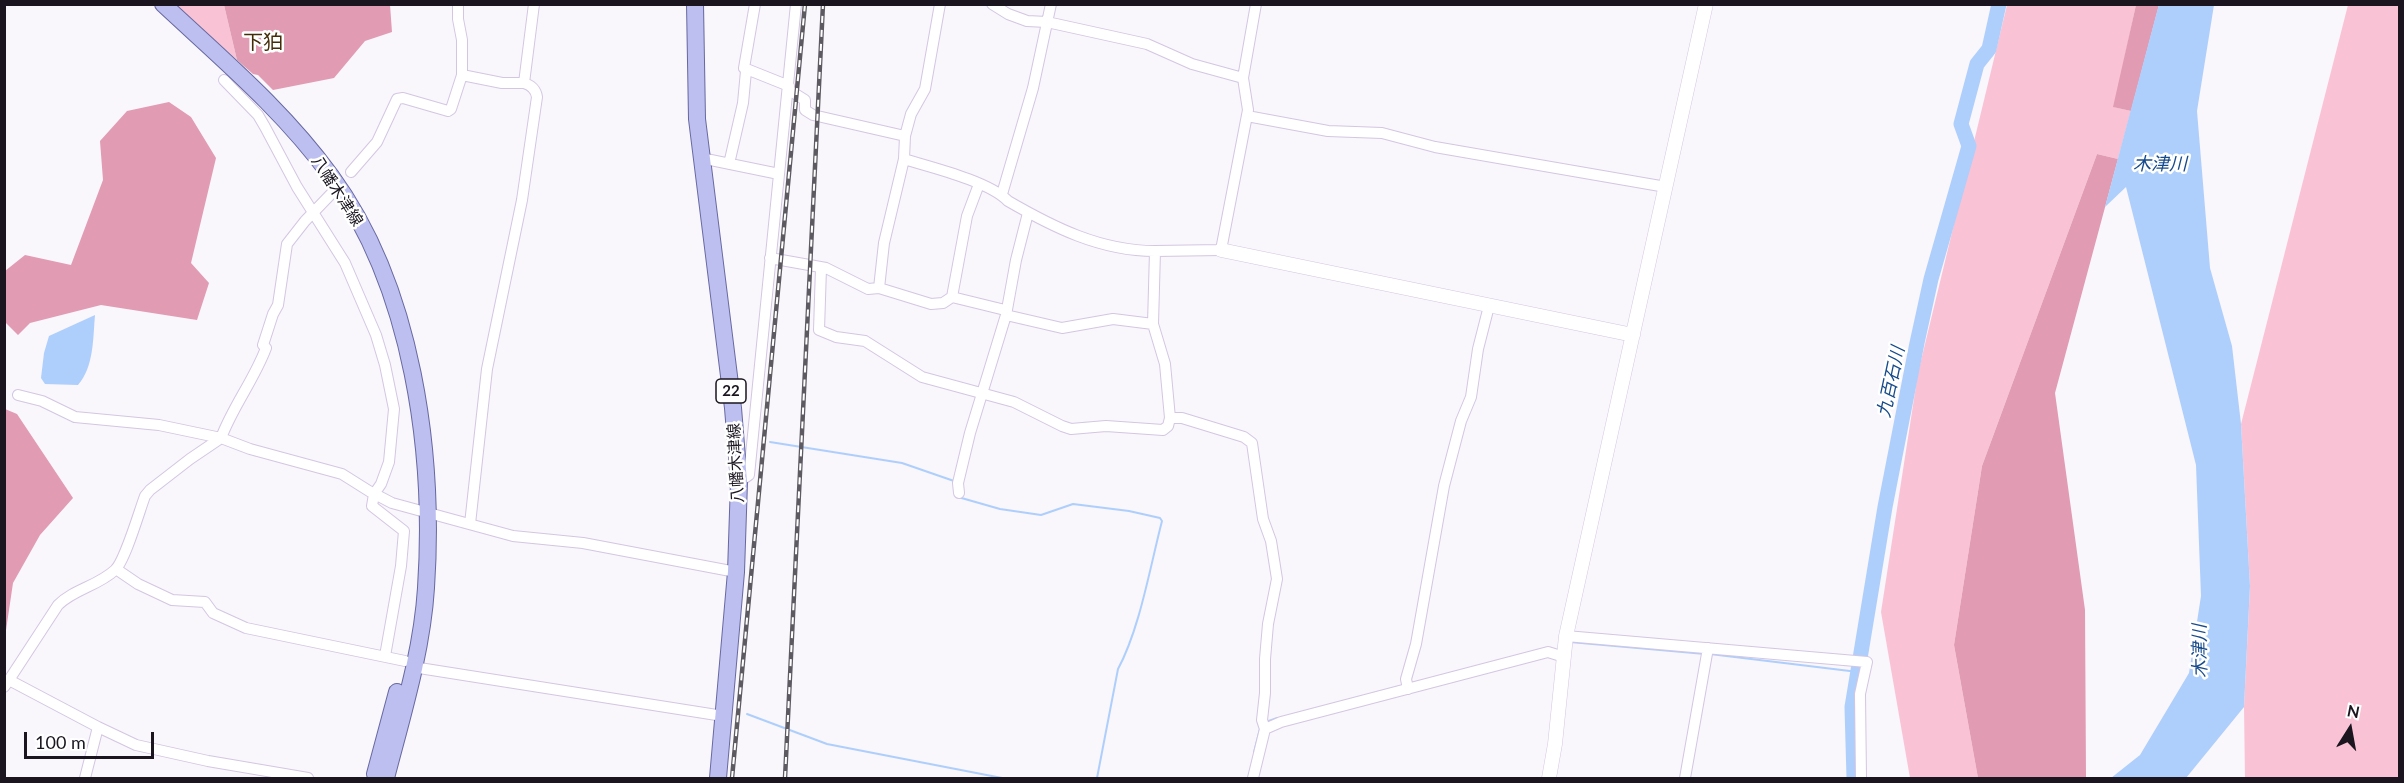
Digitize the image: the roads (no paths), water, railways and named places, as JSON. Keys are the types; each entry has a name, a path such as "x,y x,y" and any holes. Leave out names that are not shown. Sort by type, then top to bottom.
{"main road":[{"name":"八幡木津線","path":"164,4 279,112 305,142 338,186 365,234 397,308 409,355 420,430 425,512 420,584 409,664 386,778"},
{"name":"八幡木津線","path":"694,4 695,86 701,158 733,408 739,482 736,572 718,778"},
{"name":"八幡木津線","path":"375,778 409,664"}],"street":[{"path":"351,172 377,142 397,99 403,98 448,111 451,109 462,75 462,40 458,4"},
{"path":"524,83 534,4"},
{"path":"729,164 743,103 746,48 755,4"},
{"path":"739,482 749,475 796,4"},
{"path":"879,288 884,243 904,159 904,136 915,104 924,89 940,4"},
{"path":"992,4 1008,15 1028,21 1047,22 1147,44 1191,64 1243,78"},
{"path":"1002,194 1030,100 1051,4"},
{"path":"1221,250 1248,110 1243,78 1256,4"},
{"path":"1549,778 1556,744 1566,636 1706,4"},
{"path":"746,71 789,88 805,100 805,110 813,115 904,136"},
{"path":"462,75 502,83 530,84 537,97 522,200 487,369 470,524"},
{"path":"224,80 258,115 312,212 345,263 376,335 385,364 394,409 389,462 381,484 374,494 372,506 404,531 401,566 385,656"},
{"path":"1247,117 1328,131 1382,134 1435,147 1666,187"},
{"path":"701,158 778,174"},
{"path":"904,159 1002,194 1008,201 1028,213 1084,239 1155,251 1221,250 1633,335"},
{"path":"770,258 821,268 868,288 879,288 931,304 943,303 952,297 967,216 979,184"},
{"path":"308,778 208,761 136,745 7,684 50,615 67,596 99,581 116,569 150,490 221,438 228,420 256,373 266,348 263,345 278,305 287,244 312,212 332,193"},
{"path":"959,493 958,483 981,392 1005,312 1028,213"},
{"path":"821,268 819,330 836,338 872,344 922,377 1014,402 1071,429 1106,426 1163,430 1168,426 1170,418 1165,364 1153,324 1155,251"},
{"path":"952,297 1062,328 1113,319 1153,324"},
{"path":"1408,689 1406,679 1416,644 1444,486 1461,421 1471,397 1478,349 1489,306"},
{"path":"18,394 42,401 75,417 159,425 221,438 250,449 342,474 392,503 513,536 583,543 736,572"},
{"path":"1170,418 1182,418 1203,424 1244,437 1252,442 1263,519 1271,541 1277,579 1268,624 1265,659 1262,720 1266,729 1253,778"},
{"path":"116,569 138,584 172,600 205,602 213,613 246,628 385,656 409,664 723,716"},
{"path":"1566,636 1867,662 1860,694 1861,778"},
{"path":"1685,778 1708,648"},
{"path":"1266,729 1281,722 1548,652 1564,657"},
{"path":"85,778 98,727"}],"water":[{"name":"木津川","path":"2159,4 2214,5 2197,111 2210,268 2232,346 2241,424 2250,586 2244,707 2186,778 2111,778 2140,755 2189,673 2201,596 2196,465 2126,187 2105,207"},
{"path":"95,315 90,361 78,385 45,384 41,378 49,336"}],"waterway":[{"name":"九百石川","path":"1854,778 1852,707 1885,507 1931,279 1969,146 1961,124 1977,64 1989,49 1999,4"},
{"path":"770,442 902,463 954,481"},
{"path":"958,497 1000,509 1041,515 1073,504 1129,511 1160,518 1162,521 1144,597 1126,653 1118,669 1097,778"},
{"path":"1570,642 1705,654"},
{"path":"1710,654 1858,672"},
{"path":"747,714 827,744 1002,778"},
{"path":"1266,722 1277,718"},
{"path":"1254,752 1260,729"}],"railway":[{"path":"732,778 805,4"},
{"path":"785,778 823,4"}],"district":[{"name":"下狛","path":"263,43"}]}
